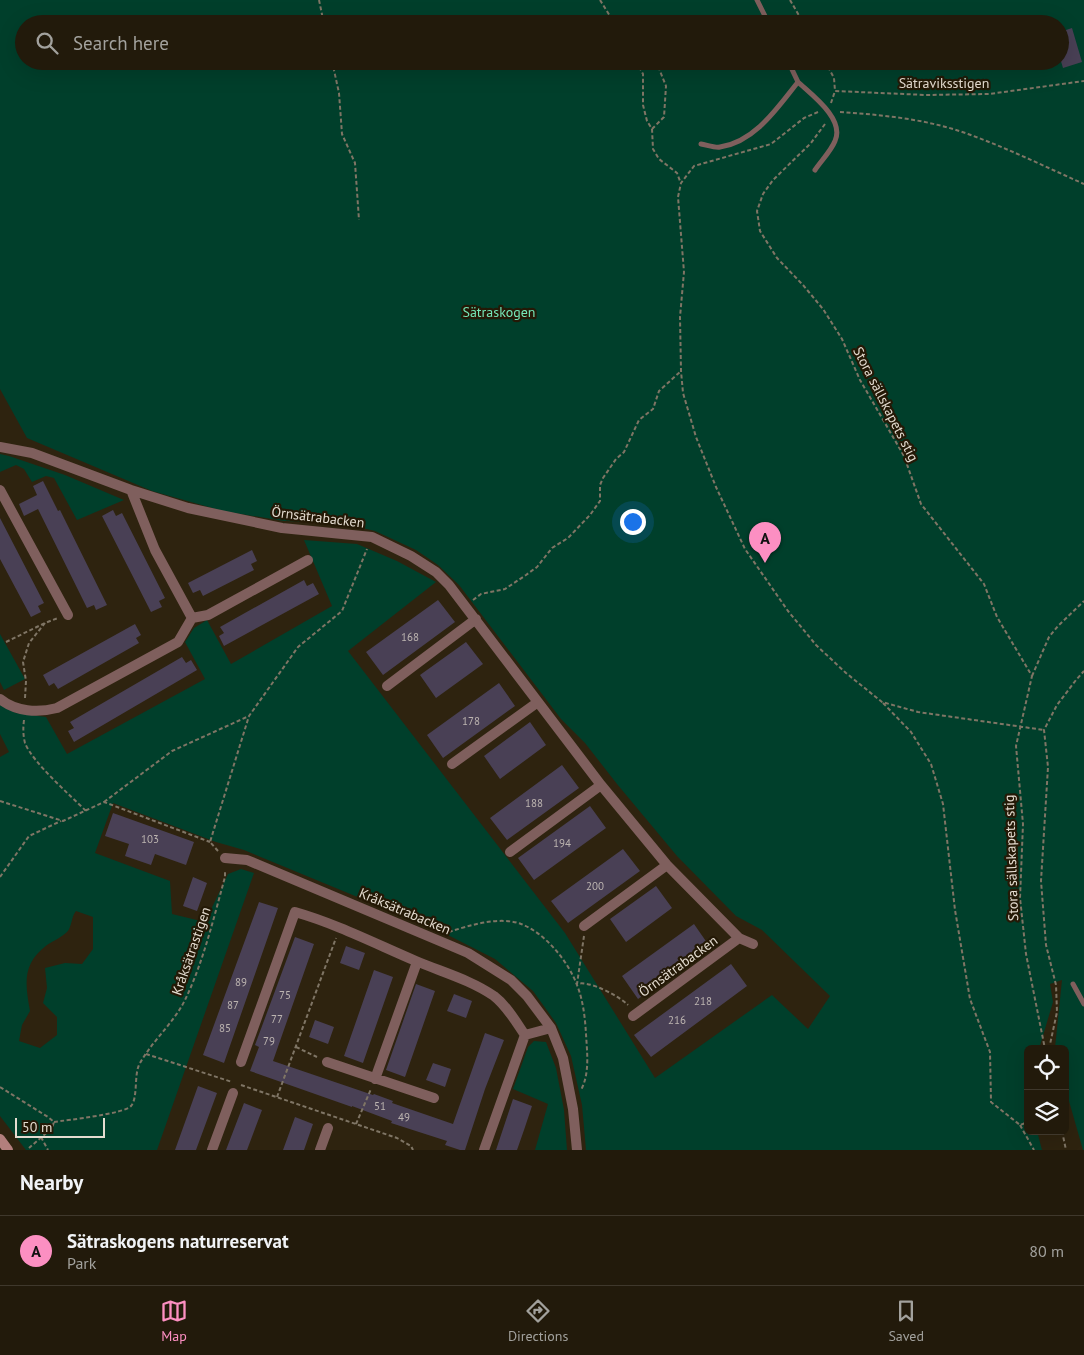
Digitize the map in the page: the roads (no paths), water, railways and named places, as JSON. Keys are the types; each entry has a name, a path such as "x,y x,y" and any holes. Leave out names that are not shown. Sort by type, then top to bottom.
{"street":[{"name":"Örnsätrabacken","path":"0,447 32,453 131,490 188,508 245,522 282,528 372,537 411,556 436,572 449,585 601,785 667,865 739,938 753,944"},
{"path":"0,490 68,615"},
{"path":"131,490 155,550 192,618"},
{"path":"0,699 26,710 45,712 57,708 178,642 192,618 208,615 308,560"},
{"path":"387,686 476,620"},
{"path":"452,764 538,702"},
{"path":"510,852 601,785"},
{"name":"Kråksätrabacken","path":"225,858 247,860 442,942 476,958 511,980 527,996 551,1028 563,1058 571,1095 577,1150"},
{"path":"584,926 667,865"},
{"path":"241,1062 295,912 340,927 416,962 473,985 495,997 524,1036"},
{"name":"Örnsätrabacken","path":"633,1016 739,938"},
{"path":"375,1079 416,962"},
{"path":"524,1036 551,1028"},
{"path":"484,1150 524,1036"},
{"path":"327,1062 434,1098"},
{"path":"212,1150 232,1093"},
{"path":"320,1150 328,1128"},
{"path":"0,1139 8,1150"}],"lane":[{"path":"757,0 764,15"},
{"path":"792,70 798,82 829,112 836,125 836,140 815,170"},
{"path":"701,144 719,148 744,139 770,117 798,82"},
{"path":"1073,984 1084,1004"}],"place":[{"name":"Sätraskogens naturreservat","path":"765,563"}],"park label":[{"name":"Sätraskogen","path":"499,312"}]}
